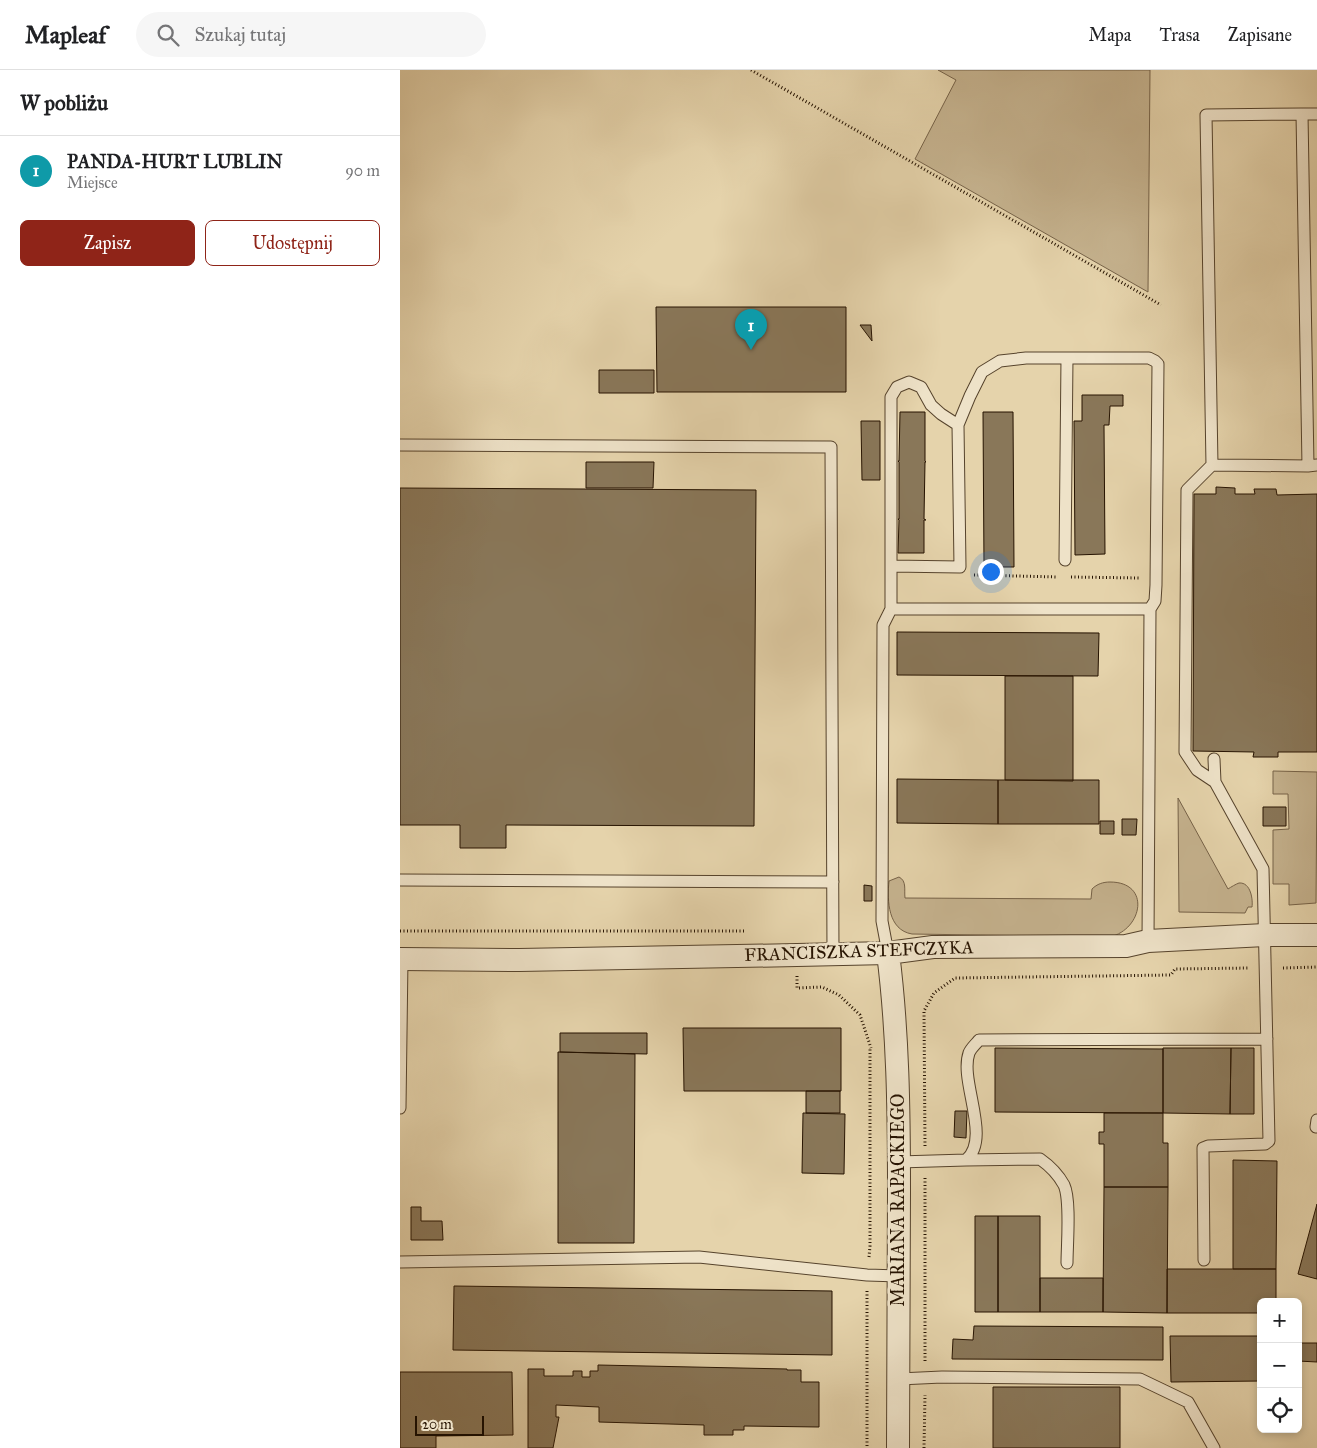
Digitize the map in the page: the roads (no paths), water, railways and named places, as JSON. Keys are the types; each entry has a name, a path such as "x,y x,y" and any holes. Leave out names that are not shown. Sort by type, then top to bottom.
{"street":[{"name":"FRANCISZKA STEFCZYKA","path":"401,959 519,960 888,953 933,947 1126,946 1148,941 1265,935 1317,935"},
{"name":"MARIANA RAPACKIEGO","path":"888,953 897,1047 899,1162 898,1448"}],"lane":[{"path":"1204,1260 1203,1148 1208,1146 1265,1144 1269,1140 1268,1039 1264,869 1214,782 1198,770 1185,752 1187,490 1212,465 1312,466 1302,114"},
{"path":"1212,465 1206,115 1317,114"},
{"path":"891,566 960,567 958,424 982,372 1000,361 1026,358 1149,358 1155,360 1158,364 1156,579 1155,601 1150,609 1148,941"},
{"path":"1065,560 1066,358"},
{"path":"888,953 882,921 883,625 891,609 891,397 897,387 910,382 921,387 931,405 958,424"},
{"path":"400,445 831,447 833,954"},
{"path":"891,609 1150,609"},
{"path":"1214,759 1214,782"},
{"path":"400,880 833,882"},
{"path":"400,1108 401,959"},
{"path":"966,1160 971,1155 976,1142 975,1117 967,1066 970,1051 979,1040 1268,1039"},
{"path":"899,1162 1040,1159 1050,1166 1065,1187 1067,1199 1067,1263"},
{"path":"400,1262 699,1257 867,1275 899,1276"},
{"path":"899,1379 1140,1379 1188,1402 1214,1448"}],"place":[{"name":"PANDA-HURT LUBLIN","path":"751,350"}]}
